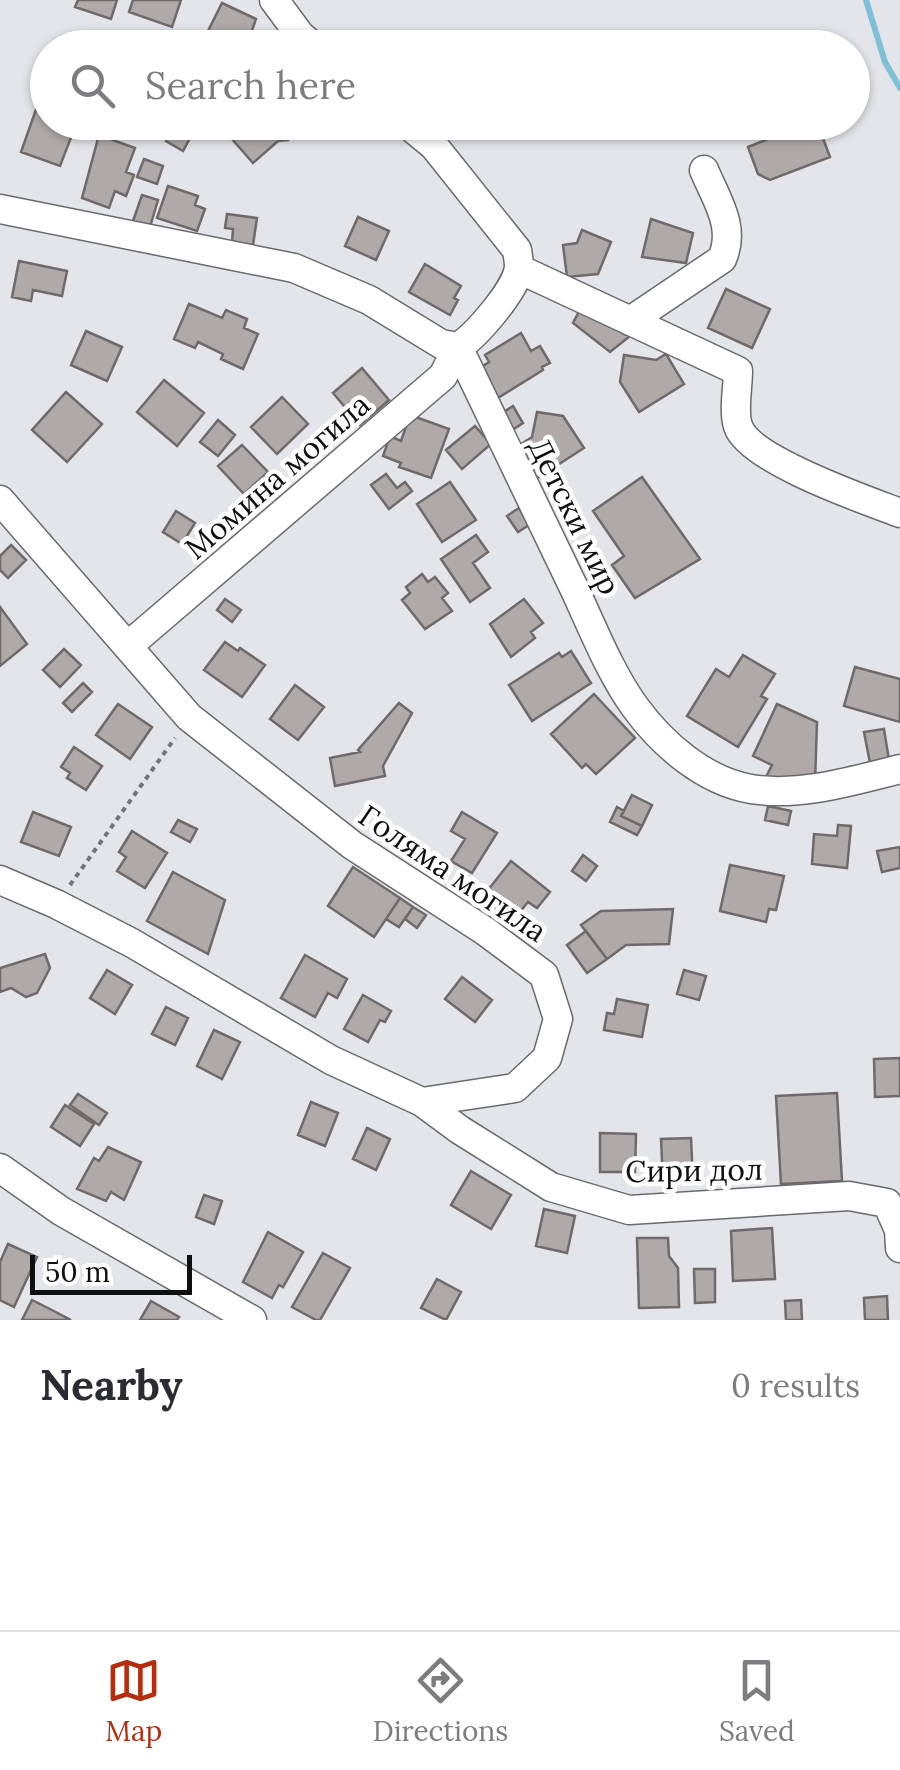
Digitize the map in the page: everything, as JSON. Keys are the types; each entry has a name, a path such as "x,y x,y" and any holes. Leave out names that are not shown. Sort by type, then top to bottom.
{"street":[{"path":"274,0 296,30"},
{"path":"0,209 294,268 369,300 440,344 458,346 473,338 512,285 519,269 517,250 427,140"},
{"path":"630,321 722,259 729,242 726,224 704,170"},
{"path":"519,269 738,371 738,426 749,442 797,472 900,513"},
{"name":"Момина могила","path":"128,646 443,376 458,346"},
{"name":"Детски мир","path":"458,346 611,663 635,707 674,751 708,773 749,788 797,790 900,769"},
{"name":"Голяма могила","path":"0,500 189,718 352,845 485,931 544,975 558,1019 547,1058 515,1088 422,1102"},
{"path":"0,880 132,943 331,1060 422,1102"},
{"name":"Сири дол","path":"422,1102 551,1187 629,1210 849,1196 887,1203 898,1230 900,1248"},
{"path":"0,1168 214,1311 252,1320"}],"path":[{"path":"56,904 189,718"}],"building":[{"path":"78,0 117,0 111,19 75,7"},
{"path":"133,0 181,0 172,27 129,12"},
{"path":"222,3 256,19 252,30 208,30"},
{"path":"30,127 30,140 70,140 60,166 21,152"},
{"path":"98,140 113,140 135,148 126,172 134,175 126,196 115,191 109,208 82,198"},
{"path":"167,140 189,140 183,151"},
{"path":"233,140 288,140 278,141 253,163"},
{"path":"765,140 824,140 830,157 770,180 758,174 748,147"},
{"path":"144,159 163,166 157,184 137,177"},
{"path":"168,186 198,196 195,205 205,209 197,231 157,218"},
{"path":"142,195 158,200 150,227 133,221"},
{"path":"227,214 257,218 253,245 232,242 233,229 225,228"},
{"path":"358,217 389,231 376,260 345,246"},
{"path":"651,219 693,233 686,263 642,257"},
{"path":"582,230 611,242 598,274 567,277 563,245 577,243"},
{"path":"19,261 67,271 62,296 33,290 31,301 12,297"},
{"path":"425,264 461,286 450,315 409,292"},
{"path":"726,289 770,309 752,348 708,328"},
{"path":"189,304 222,318 226,310 247,319 244,328 258,334 243,369 198,342 195,348 174,339"},
{"path":"582,306 635,332 610,352 573,323"},
{"path":"86,331 122,347 107,381 71,365"},
{"path":"521,333 531,351 540,346 550,363 493,401 475,371 489,362 485,355"},
{"path":"666,354 684,384 639,412 620,382 624,355 656,360"},
{"path":"362,368 389,400 360,425 333,393"},
{"path":"164,380 204,413 177,446 137,412"},
{"path":"66,392 102,424 67,462 32,430"},
{"path":"282,397 308,424 277,454 251,427"},
{"path":"513,406 523,423 509,432 499,415"},
{"path":"537,412 563,416 584,448 536,479 515,448 532,437"},
{"path":"410,415 449,429 431,478 399,467 401,463 383,456 390,436 401,441"},
{"path":"218,420 235,435 218,456 200,442"},
{"path":"475,426 491,444 462,469 446,450"},
{"path":"242,445 268,472 244,494 218,466"},
{"path":"386,474 397,488 405,482 412,491 389,509 371,485"},
{"path":"642,477 700,559 635,598 612,565 624,556 593,511"},
{"path":"450,482 476,520 442,542 417,504"},
{"path":"519,508 529,525 518,532 507,516"},
{"path":"176,511 195,523 182,544 163,532"},
{"path":"476,535 488,552 473,563 490,588 470,602 441,559"},
{"path":"11,545 26,560 8,578 0,570 0,556"},
{"path":"422,574 428,582 435,577 448,593 442,598 452,611 425,629 402,600 410,593 406,587"},
{"path":"225,599 241,610 232,622 217,610"},
{"path":"524,599 543,623 531,632 535,638 511,657 490,624"},
{"path":"0,607 27,644 0,666"},
{"path":"225,642 265,665 242,697 204,670"},
{"path":"64,649 81,665 60,687 43,670"},
{"path":"571,651 591,683 532,721 509,685 559,653 562,657"},
{"path":"743,655 775,674 761,696 767,699 738,747 687,716 716,669 729,677"},
{"path":"855,667 900,679 900,722 844,706"},
{"path":"83,683 92,692 72,712 63,703"},
{"path":"295,685 324,707 298,740 270,719"},
{"path":"594,694 635,738 596,774 586,764 582,768 551,734"},
{"path":"399,703 412,713 383,766 385,776 335,786 330,758 360,752"},
{"path":"118,704 152,727 130,759 96,735"},
{"path":"777,704 817,722 815,783 764,781 772,765 753,756"},
{"path":"884,729 889,760 870,763 864,732"},
{"path":"74,747 102,766 86,790 67,778 70,773 61,767"},
{"path":"632,795 652,805 642,826 621,816"},
{"path":"768,806 791,811 788,825 765,820"},
{"path":"617,807 624,811 621,816 642,826 637,835 610,822"},
{"path":"33,812 71,827 59,856 21,842"},
{"path":"462,812 497,833 472,873 451,861 465,839 451,831"},
{"path":"178,820 197,829 190,842 171,832"},
{"path":"838,825 851,826 847,868 812,864 814,834 837,836"},
{"path":"132,831 167,853 145,888 117,871 126,857 119,852"},
{"path":"900,847 900,868 882,872 877,851"},
{"path":"583,855 597,866 586,881 572,871"},
{"path":"511,861 550,892 537,908 528,902 515,918 511,915 507,921 480,900"},
{"path":"730,865 784,876 776,910 769,909 766,922 720,911"},
{"path":"353,867 400,898 374,937 328,906"},
{"path":"173,872 225,900 208,954 147,921"},
{"path":"400,898 413,907 399,927 386,919"},
{"path":"413,907 426,915 417,928 405,919"},
{"path":"673,909 669,944 626,945 607,959 581,925 601,911"},
{"path":"586,931 607,959 587,973 567,945"},
{"path":"45,954 50,968 37,993 26,997 11,988 0,992 0,968"},
{"path":"305,955 347,979 337,998 328,993 315,1017 281,998"},
{"path":"107,970 132,985 115,1014 90,998"},
{"path":"684,970 706,976 699,1000 677,994"},
{"path":"462,977 492,1000 475,1022 445,999"},
{"path":"363,995 391,1011 385,1022 380,1020 368,1042 344,1029"},
{"path":"617,999 648,1005 642,1037 604,1030 607,1013 614,1014"},
{"path":"166,1007 188,1018 175,1045 152,1034"},
{"path":"214,1030 240,1042 222,1079 197,1066"},
{"path":"900,1058 900,1096 875,1097 874,1059"},
{"path":"837,1093 842,1181 781,1184 776,1096"},
{"path":"78,1094 107,1113 99,1125 70,1105"},
{"path":"311,1102 338,1113 325,1146 298,1135"},
{"path":"65,1105 94,1124 80,1146 51,1127"},
{"path":"367,1128 390,1139 376,1170 353,1159"},
{"path":"600,1133 636,1134 635,1172 600,1172"},
{"path":"691,1138 693,1182 663,1183 661,1139"},
{"path":"108,1147 141,1162 124,1200 111,1192 106,1201 77,1189 94,1158 99,1161"},
{"path":"471,1171 511,1195 491,1229 451,1205"},
{"path":"204,1195 222,1201 214,1224 196,1217"},
{"path":"544,1209 575,1216 567,1253 536,1246"},
{"path":"772,1228 775,1279 733,1281 731,1231"},
{"path":"268,1232 303,1252 272,1298 243,1282"},
{"path":"637,1238 668,1238 669,1256 678,1268 679,1307 639,1308"},
{"path":"8,1244 37,1257 14,1307 0,1300 0,1262"},
{"path":"323,1253 350,1268 320,1320 316,1320 292,1307"},
{"path":"694,1269 715,1269 715,1302 695,1303"},
{"path":"437,1279 461,1292 446,1320 421,1308"},
{"path":"887,1296 888,1320 865,1320 864,1298"},
{"path":"32,1300 48,1308 71,1320 22,1320"},
{"path":"801,1300 802,1320 786,1320 785,1301"},
{"path":"151,1301 179,1317 140,1320"}],"waterway":[{"path":"866,0 885,62 900,88"}]}
